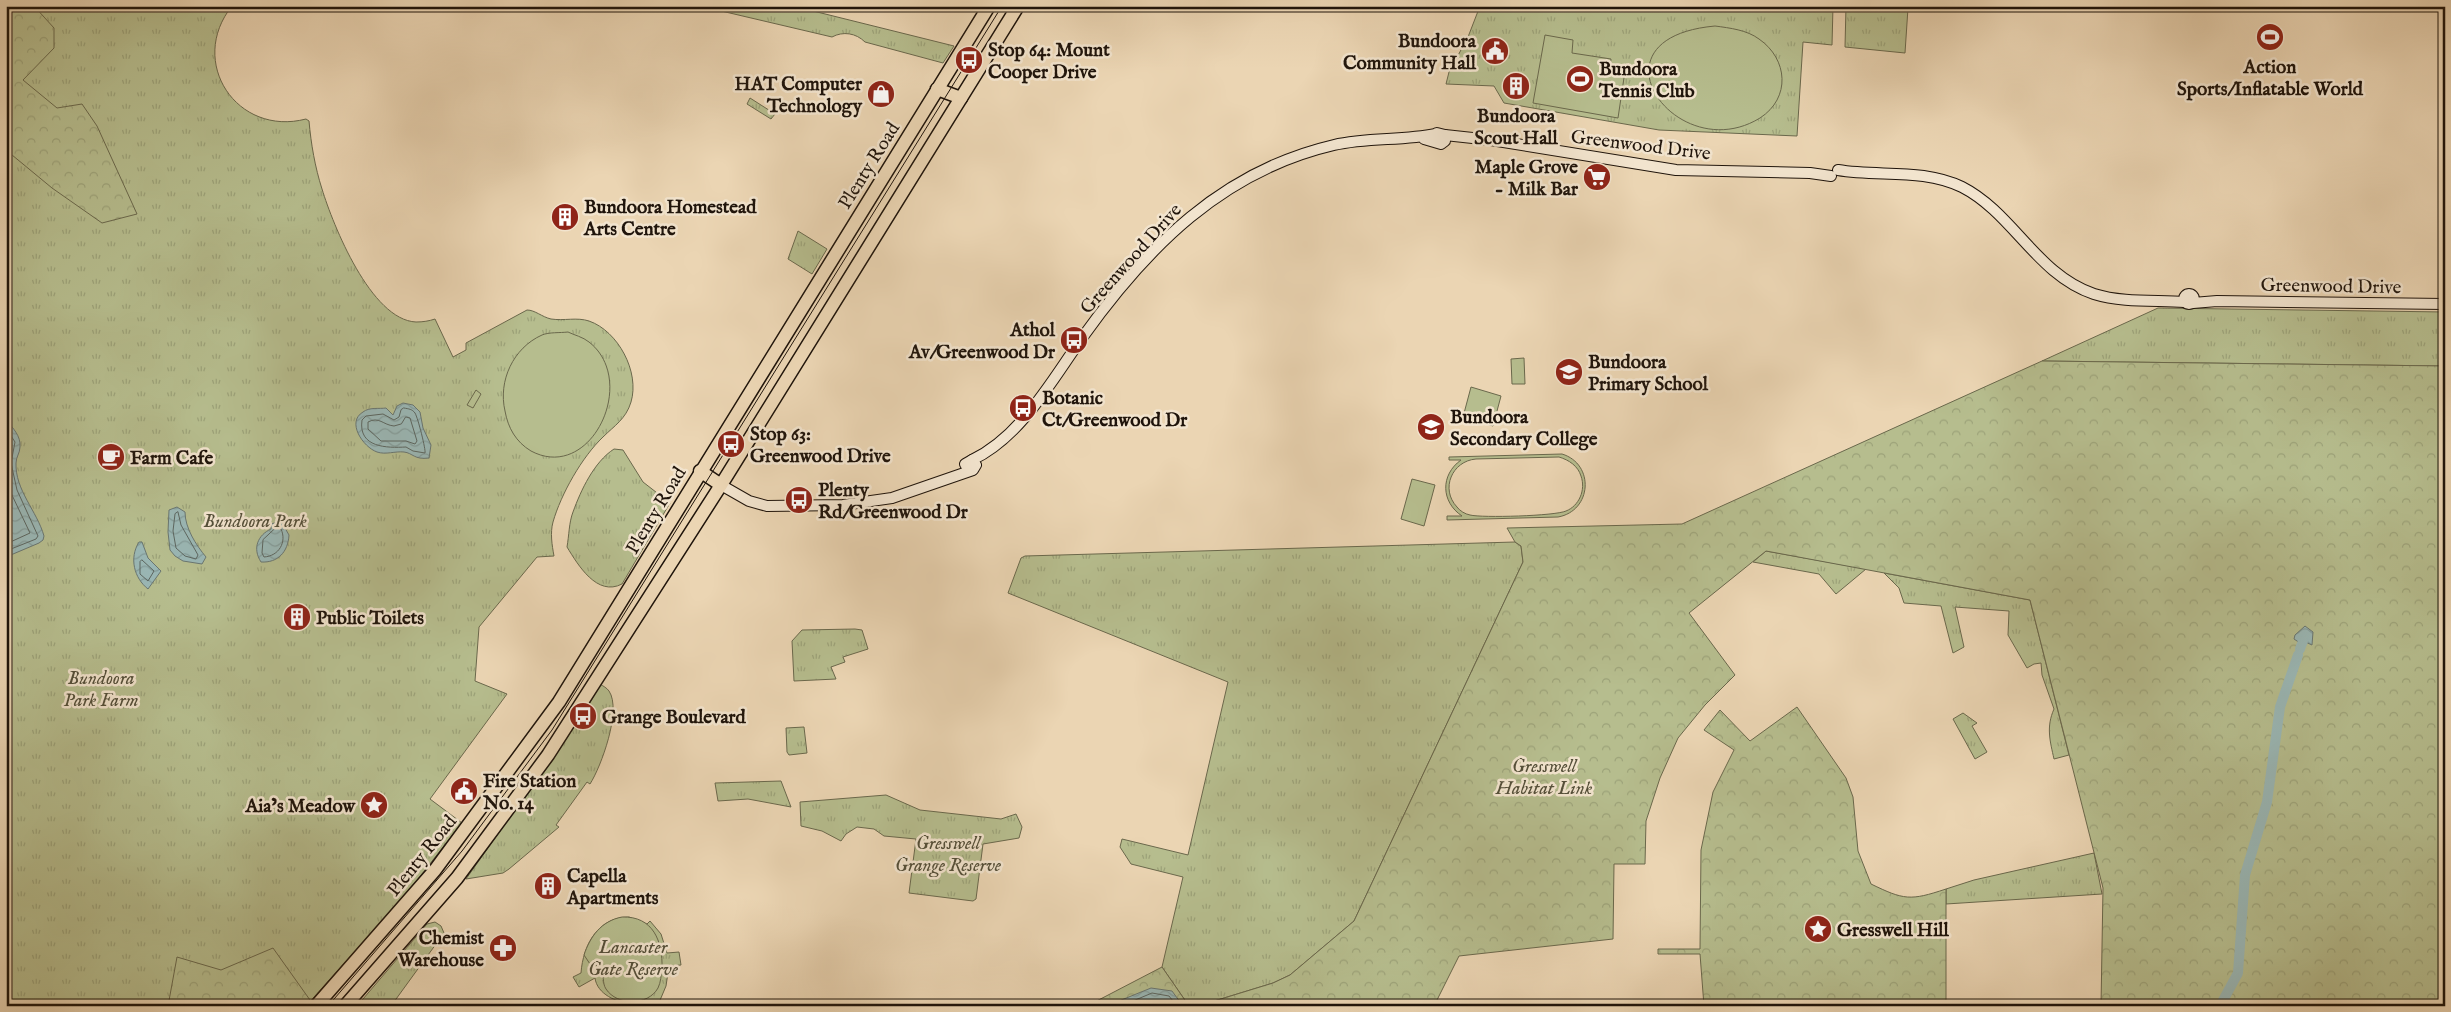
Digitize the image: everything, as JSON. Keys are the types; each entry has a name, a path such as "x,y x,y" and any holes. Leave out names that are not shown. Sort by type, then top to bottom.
{"highway":[{"name":"Plenty Road","path":"316,1006 435,870 559,702 989,6"},
{"path":"345,1006 461,872 524,790 639,616 722,485 1018,6"},
{"path":"939,86 961,98"},
{"path":"700,471 722,485"},
{"path":"618,609 639,616"},
{"path":"373,942 387,944 391,953"}],"street":[{"name":"Greenwood Drive","path":"722,485 749,501 767,506 843,505 892,498 951,476 970,466 1000,442 1036,402 1110,300 1172,233 1208,201 1238,183 1318,150 1360,140 1469,138 1491,140 1676,170 1920,175 1957,185 1986,204 2051,269 2075,286 2109,298 2445,304"}],"green space":[{"name":"Bundoora Park","path":"6,6 232,6 219,28 215,50 217,71 226,90 240,106 259,117 281,122 306,119 309,121 317,172 335,225 356,268 369,289 384,305 399,317 416,322 435,319 453,357 466,350 466,343 527,310 551,319 589,321 600,326 617,343 629,366 633,390 629,408 619,422 587,455 567,488 552,526 554,556 537,557 479,627 475,681 507,694 430,799 462,823 407,893 306,1006 6,1006"},
{"path":"6,6 34,6 54,28 54,48 23,80 57,108 82,104 97,126 137,214 102,223 52,188 6,150"},
{"path":"700,6 793,6 954,46 943,63 865,42 849,34 832,37"},
{"path":"1480,6 1833,6 1832,45 1803,42 1797,136 1659,130 1504,103 1494,86 1446,84 1449,72 1468,37"},
{"path":"1846,6 1906,6 1908,8 1905,53 1845,47"},
{"path":"1715,26 1744,31 1759,39 1769,47 1776,57 1782,78 1777,100 1770,110 1760,118 1729,129 1699,127 1674,114 1656,96 1649,74 1654,53 1675,35"},
{"name":"Bundoora Tennis Club","path":"1545,35 1573,40 1572,53 1611,59 1610,68 1625,71 1618,118 1533,103"},
{"path":"750,98 775,114 771,119 747,104"},
{"path":"798,231 827,249 812,274 788,259"},
{"path":"2158,308 2445,312 2445,366 2042,361"},
{"path":"568,332 589,342 603,359 609,380 608,402 601,423 589,441 572,453 553,457 531,451 514,434 508,423 505,411 503,400 504,388 510,367 523,348 542,335"},
{"path":"1524,358 1525,384 1512,384 1511,359"},
{"name":"Gresswell Habitat Link","path":"2042,361 2445,366 2445,1006 2101,1006 2103,888 2030,600 1766,551 1689,613 1735,675 1705,705 1678,738 1660,778 1646,821 1645,864 1614,864 1613,939 1459,956 1434,1006 1198,1006 1273,983 1290,975 1354,921 1523,562 1521,546 1515,542 1507,528 1682,524"},
{"path":"1471,387 1501,396 1493,426 1463,417"},
{"path":"476,390 481,394 473,408 467,405"},
{"path":"614,449 623,450 643,482 670,503 622,584 613,587 604,586 589,577 567,547 572,516 584,486 600,461"},
{"path":"1562,454 1573,459 1580,467 1585,487 1583,497 1578,506 1569,513 1558,517 1447,520 1447,516 1462,516 1450,503 1446,488 1449,473 1461,460 1449,460 1449,457","holes":["1559,457 1570,462 1580,472 1583,487 1578,501 1571,509 1566,511 1534,515 1468,515 1458,508 1449,492 1449,484 1455,470 1468,461 1476,459"]},
{"path":"1412,479 1435,485 1424,526 1401,519"},
{"path":"1515,542 1521,546 1523,562 1354,921 1290,975 1273,983 1198,1006 1189,1006 1162,967 1183,877 1131,864 1120,847 1122,839 1188,855 1228,682 1008,593 1021,558 1025,556"},
{"path":"1766,551 1866,569 1836,594 1819,574 1753,562"},
{"path":"1884,573 2030,600 2069,755 2054,759 2049,728 2054,709 2042,675 2041,663 2027,668 2008,635 2009,611 1955,607 1964,647 1953,653 1941,606 1904,603 1899,588"},
{"path":"802,630 862,630 868,649 843,657 845,662 831,667 836,679 794,681 792,641"},
{"path":"600,684 609,691 612,700 612,724 604,752 590,784 587,782 556,825 559,827 509,869 503,873 466,879 575,725 578,725"},
{"path":"1797,707 1846,778 1853,797 1858,851 1871,884 1907,897 1924,896 1946,889 1946,1006 1704,1006 1700,954 1658,954 1658,949 1700,949 1701,850 1713,792 1734,750 1704,730 1720,710 1750,741"},
{"path":"1963,713 1977,723 1972,726 1987,752 1975,759 1953,719"},
{"path":"804,727 807,753 789,755 787,752 786,728"},
{"path":"781,781 791,807 748,799 718,801 715,783"},
{"name":"Gresswell Grange Reserve","path":"886,795 920,810 1001,819 1016,814 1022,827 1019,838 983,844 976,899 973,901 909,893 916,839 884,836 874,829 857,827 846,834 841,841 822,831 801,826 800,802"},
{"path":"2094,853 2102,894 1946,904 1946,889 1974,880"},
{"name":"Lancaster Gate Reserve","path":"622,917 633,918 649,926 654,932 661,949 662,969 659,986 653,994 640,1001 625,1001 611,995 605,987 602,967 590,964 584,955 593,936 602,926"},
{"name":"Lancaster Gate Reserve","path":"629,917 647,924 650,921 661,934 667,953 679,952 681,965 669,966 666,986 658,1005 654,1003 653,1006 632,1006 631,1003 614,999 604,993 595,978 579,987 573,977 581,973 585,952 594,935 601,927 618,918"},
{"path":"435,922 441,926 444,933 391,1006 357,1006 427,924"},
{"path":"273,948 310,1000 306,1006 168,1006 177,957 221,970"},
{"path":"1162,967 1189,1006 1087,1006"}],"water":[{"path":"403,403 413,405 420,412 423,428 431,445 429,458 420,458 404,452 377,452 367,445 358,434 356,422 358,416 365,410 386,408 393,415 397,406"},
{"path":"6,420 16,432 20,443 16,463 19,482 44,536 43,540 39,543 6,557"},
{"path":"177,507 185,512 185,518 192,536 206,557 202,564 183,561 170,550 168,532 169,510"},
{"path":"281,521 289,535 287,547 281,555 272,561 261,562 257,552 258,542 271,529 271,524"},
{"path":"139,542 142,542 148,558 161,571 148,589 139,579 134,567 134,555"},
{"path":"2305,626 2313,632 2312,645 2303,641 2300,643 2294,639 2295,635"},
{"path":"1151,988 1172,991 1183,1006 1113,1006 1114,1003"}],"waterway":[{"path":"2300,649 2303,641"},
{"path":"2220,1006 2238,973 2245,875 2267,802 2280,707 2298,655"}],"tram line":[{"path":"328,1006 462,851 552,730 1002,6"}],"place":[{"name":"Action Sports/Inflatable World","path":"2270,37"},
{"name":"Bundoora Community Hall","path":"1495,51"},
{"name":"Stop 64: Mount Cooper Drive","path":"969,60"},
{"name":"Bundoora Tennis Club","path":"1580,79"},
{"name":"Bundoora Scout Hall","path":"1516,86"},
{"name":"HAT Computer Technology","path":"881,94"},
{"name":"Maple Grove - Milk Bar","path":"1597,177"},
{"name":"Bundoora Homestead Arts Centre","path":"565,217"},
{"name":"Athol Av/Greenwood Dr","path":"1074,340"},
{"name":"Bundoora Primary School","path":"1569,372"},
{"name":"Botanic Ct/Greenwood Dr","path":"1023,408"},
{"name":"Bundoora Secondary College","path":"1431,427"},
{"name":"Stop 63: Greenwood Drive","path":"731,444"},
{"name":"Farm Cafe","path":"111,457"},
{"name":"Plenty Rd/Greenwood Dr","path":"799,500"},
{"name":"Public Toilets","path":"297,617"},
{"name":"Grange Boulevard","path":"583,716"},
{"name":"Fire Station No. 14","path":"464,791"},
{"name":"Aia’s Meadow","path":"374,805"},
{"name":"Capella Apartments","path":"548,886"},
{"name":"Gresswell Hill","path":"1818,929"},
{"name":"Chemist Warehouse","path":"503,948"}],"park label":[{"name":"Bundoora Park Farm","path":"101,688"}]}
